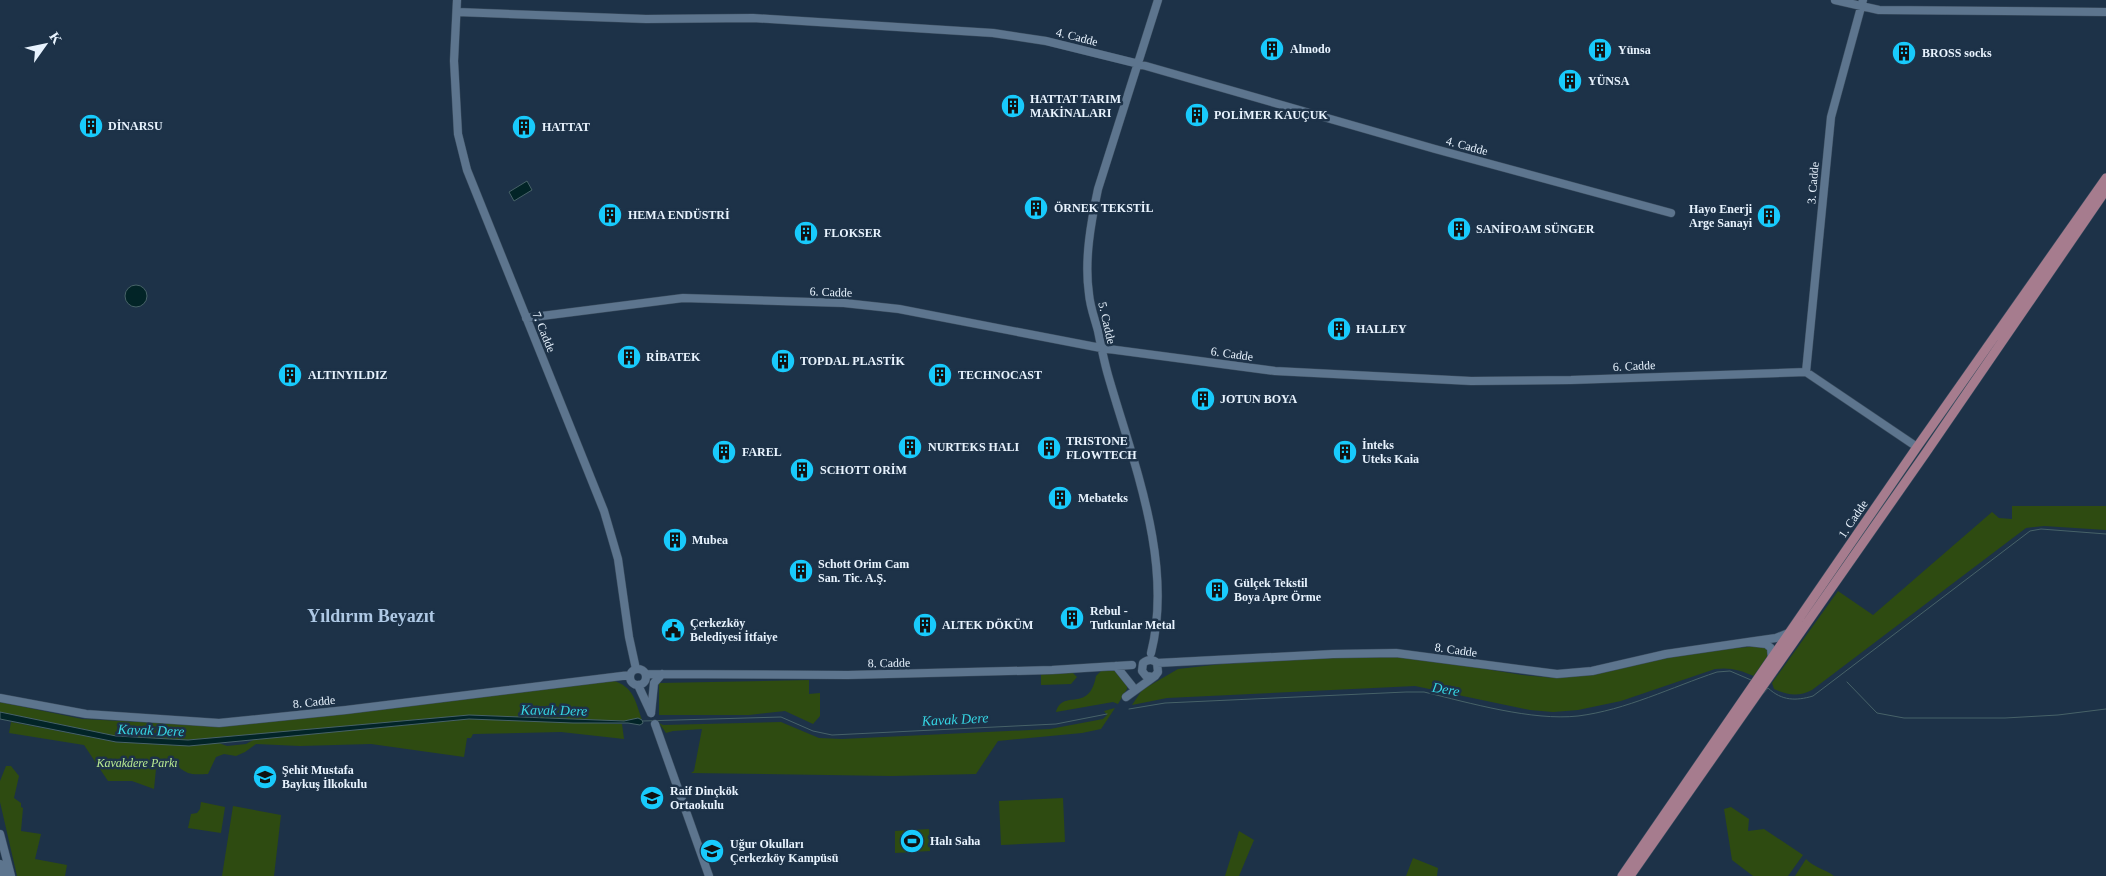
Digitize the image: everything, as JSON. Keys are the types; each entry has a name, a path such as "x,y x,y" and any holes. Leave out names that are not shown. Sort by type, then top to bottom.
{"main road":[{"name":"1. Cadde","path":"1762,681 1772,659 1917,447 2106,178"},
{"name":"1. Cadde","path":"1622,876 1925,454 2106,190"},
{"name":"1. Cadde","path":"1630,876 1754,692"}],"street":[{"name":"7. Cadde","path":"457,0 454,61 458,134 467,170 604,511 618,559 629,638 636,669"},
{"name":"5. Cadde","path":"1155,675 1159,667 1148,662 1156,631 1159,597 1148,515 1138,474 1104,362 1088,283 1093,212 1104,169 1158,0"},
{"path":"1835,0 1862,3 1879,10 2106,12"},
{"name":"3. Cadde","path":"1806,372 1831,117 1862,3"},
{"name":"4. Cadde","path":"457,12 646,20 753,18 983,32 1046,41 1139,64 1435,149 1671,213"},
{"name":"6. Cadde","path":"526,318 683,298 844,303 899,310 1101,348 1275,371 1471,381 1806,372"},
{"path":"1087,345 1098,332 1114,350 1104,362"},
{"path":"1806,372 1917,447"},
{"name":"8. Cadde","path":"646,674 848,675 1052,670 1132,665 1148,662 1396,653 1557,674 1592,671 1666,654 1776,638 1791,632"},
{"name":"8. Cadde","path":"1748,642 1766,644 1771,648 1772,659"},
{"path":"1148,662 1146,676 1155,675"},
{"path":"1126,697 1175,662"},
{"path":"1116,666 1132,686"},
{"path":"641,684 631,681 630,675 636,669 643,670 646,674 641,684 651,713 654,683 662,674"},
{"name":"8. Cadde","path":"0,698 86,714 219,723 346,710 630,675"},
{"path":"655,724 709,876"},
{"path":"0,834 11,876"},
{"path":"0,864 3,876"}],"green space":[{"path":"2012,506 2106,506 2106,530 2044,526 2026,528 1812,690 1802,694 1793,694 1774,689 1772,683 1838,591 1873,615 1992,512 1999,518 2012,519"},
{"path":"1761,646 1767,648 1769,655 1754,676 1725,668 1715,669 1621,701 1578,710 1553,712 1530,710 1415,686 1167,698 1132,705 1142,690 1178,669 1222,664 1395,654 1522,675 1555,678 1712,650"},
{"path":"1101,671 1116,671 1127,682 1127,689 1118,704 1113,702 1056,712 1059,705 1064,702 1082,698 1088,694 1093,687 1096,676"},
{"path":"1072,672 1077,677 1071,684 1041,685 1041,673"},
{"path":"612,680 625,686 633,695 642,720 638,718 624,721 569,720 469,715 188,740 116,736 0,712 0,702 82,719 219,726 344,714"},
{"path":"809,680 809,694 820,693 820,716 813,724 785,711 749,715 659,715 659,683"},
{"path":"1115,708 1101,729 1082,733 998,741 976,774 892,776 691,773 694,771 702,729 666,733 659,723 663,725 781,722 819,738 842,739 1050,729 1103,719 1107,715 1104,711"},
{"name":"Kavakdere Parkı","path":"469,719 622,724 624,739 561,732 473,734 471,738 467,738 464,757 371,744 300,746 256,744 236,756 224,754 216,757 208,774 190,774 171,763 156,769 154,789 132,781 108,781 84,745 9,733 11,722 116,742 189,746 216,742 227,746 246,744 255,739"},
{"path":"6,766 11,766 19,776 14,798 21,803 23,808 21,831 41,834 35,859 67,865 65,876 17,876 0,802 0,781"},
{"path":"1063,798 1065,842 1001,845 999,801"},
{"path":"201,802 225,807 221,833 188,828 191,814 197,813"},
{"path":"233,806 281,815 274,876 222,876"},
{"path":"1731,807 1749,819 1748,831 1764,829 1803,855 1788,876 1753,876 1732,860 1724,809"},
{"name":"Halı Saha","path":"929,829 930,851 895,853 895,831"},
{"path":"1239,831 1254,840 1239,876 1225,876"},
{"path":"1413,858 1438,868 1437,876 1406,876"},
{"path":"1806,859 1812,864 1834,876 1795,876"}],"shaded area":[{"path":"527,181 532,190 514,201 509,192"},
{"path":"136,285 144,288 147,296 144,304 136,307 128,304 125,296 128,288"},
{"path":"0,712 116,736 188,740 469,715 624,721 638,718 643,723 640,725 628,723 469,719 189,746 116,742 0,719"}],"waterway":[{"path":"1761,696 1768,688 1789,699 1813,696 2030,531 2041,529 2106,534"},
{"name":"Dere","path":"1129,709 1165,703 1424,692 1521,714 1560,717 1578,716 1614,709 1717,672 1730,671 1751,680"},
{"path":"1847,682 1877,713 1904,718 2005,718 2058,715 2106,709"},
{"name":"Kavak Dere","path":"643,721 781,717 813,731 832,735 1056,724 1107,714"}],"place":[{"name":"Almodo","path":"1272,49"},
{"name":"Yünsa","path":"1600,50"},
{"name":"BROSS socks","path":"1904,53"},
{"name":"YÜNSA","path":"1570,81"},
{"name":"HATTAT TARIM MAKİNALARI","path":"1013,106"},
{"name":"POLİMER KAUÇUK","path":"1197,115"},
{"name":"DİNARSU","path":"91,126"},
{"name":"HATTAT","path":"524,127"},
{"name":"ÖRNEK TEKSTİL","path":"1036,208"},
{"name":"HEMA ENDÜSTRİ","path":"610,215"},
{"name":"Hayo Enerji Arge Sanayi","path":"1769,216"},
{"name":"SANİFOAM SÜNGER","path":"1459,229"},
{"name":"FLOKSER","path":"806,233"},
{"name":"HALLEY","path":"1339,329"},
{"name":"RİBATEK","path":"629,357"},
{"name":"TOPDAL PLASTİK","path":"783,361"},
{"name":"ALTINYILDIZ","path":"290,375"},
{"name":"TECHNOCAST","path":"940,375"},
{"name":"JOTUN BOYA","path":"1203,399"},
{"name":"NURTEKS HALI","path":"910,447"},
{"name":"TRISTONE FLOWTECH","path":"1049,448"},
{"name":"FAREL","path":"724,452"},
{"name":"İnteks Uteks Kaia","path":"1345,452"},
{"name":"SCHOTT ORİM","path":"802,470"},
{"name":"Mebateks","path":"1060,498"},
{"name":"Mubea","path":"675,540"},
{"name":"Schott Orim Cam San. Tic. A.Ş.","path":"801,571"},
{"name":"Gülçek Tekstil Boya Apre Örme","path":"1217,590"},
{"name":"Rebul - Tutkunlar Metal","path":"1072,618"},
{"name":"ALTEK DÖKÜM","path":"925,625"},
{"name":"Çerkezköy Belediyesi İtfaiye","path":"673,630"},
{"name":"Şehit Mustafa Baykuş İlkokulu","path":"265,777"},
{"name":"Raif Dinçkök Ortaokulu","path":"652,798"},
{"name":"Halı Saha","path":"912,841"},
{"name":"Uğur Okulları Çerkezköy Kampüsü","path":"712,851"}],"district":[{"name":"Yıldırım Beyazıt","path":"371,616"}]}
